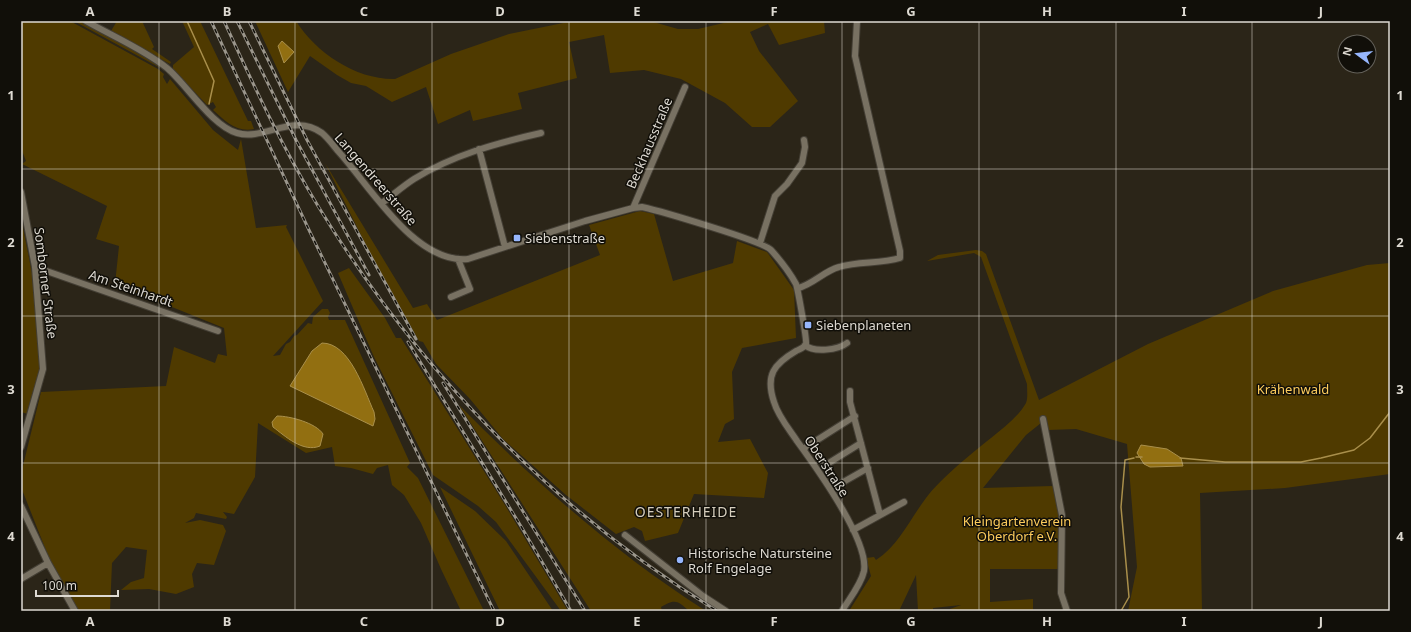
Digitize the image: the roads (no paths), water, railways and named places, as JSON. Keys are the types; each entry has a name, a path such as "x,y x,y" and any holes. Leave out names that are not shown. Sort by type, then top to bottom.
{"street":[{"name":"Langendreerstraße","path":"86,21 159,62 173,74 221,124 230,131 249,134 302,125 322,133 346,158 403,228 418,242 434,253 458,260 468,259 585,221 632,208"},
{"path":"798,288 839,267 867,262 890,261 900,258 900,251 855,56 857,21"},
{"name":"Beckhausstraße","path":"632,208 685,86"},
{"path":"382,203 414,179 444,163 479,149 541,133"},
{"path":"760,243 775,196 787,184 802,163 805,146 804,140"},
{"path":"479,149 505,247"},
{"name":"Somborner Straße","path":"21,192 35,267 43,369 21,447"},
{"path":"632,208 642,207 652,209 760,243 771,250 798,288 806,340 805,346 812,350 841,348 847,343"},
{"path":"451,297 470,289 458,260"},
{"name":"Am Steinhardt","path":"35,267 218,330"},
{"name":"Oberstraße","path":"805,346 782,359 776,365 773,371 771,387 775,407 830,492 853,530 860,547 864,573 842,611"},
{"path":"850,391 880,515"},
{"path":"803,449 855,416"},
{"path":"1043,419 1062,515 1061,593 1067,611"},
{"path":"824,466 862,443"},
{"path":"830,492 837,486 868,468"},
{"path":"853,530 904,502"},
{"path":"22,509 48,563 75,611"},
{"path":"624,535 703,596 726,611"},
{"path":"21,579 48,563"}],"waterway":[{"path":"187,21 214,81 209,104"},
{"path":"1180,458 1225,462 1301,462 1321,458 1354,450 1370,438 1390,412"},
{"path":"1136,457 1142,457"},
{"path":"1121,611 1129,597 1121,507 1125,460 1134,458"}],"railway":[{"path":"211,21 309,230 494,611"},
{"path":"224,21 257,92 305,184 357,266 399,324 445,379 494,432 545,482 600,528 657,572 717,611"},
{"path":"237,21 296,140 369,275"},
{"path":"249,21 307,140 416,339"},
{"path":"408,342 571,611"},
{"path":"443,383 585,611"}],"place":[{"name":"Siebenstraße","path":"517,238"},
{"name":"Siebenplaneten","path":"808,325"},
{"name":"Historische Natursteine Rolf Engelage","path":"680,560"}],"district":[{"name":"OESTERHEIDE","path":"686,511"}],"park label":[{"name":"Krähenwald","path":"1293,389"},
{"name":"Kleingartenverein Oberdorf e.V.","path":"1017,528"}]}
